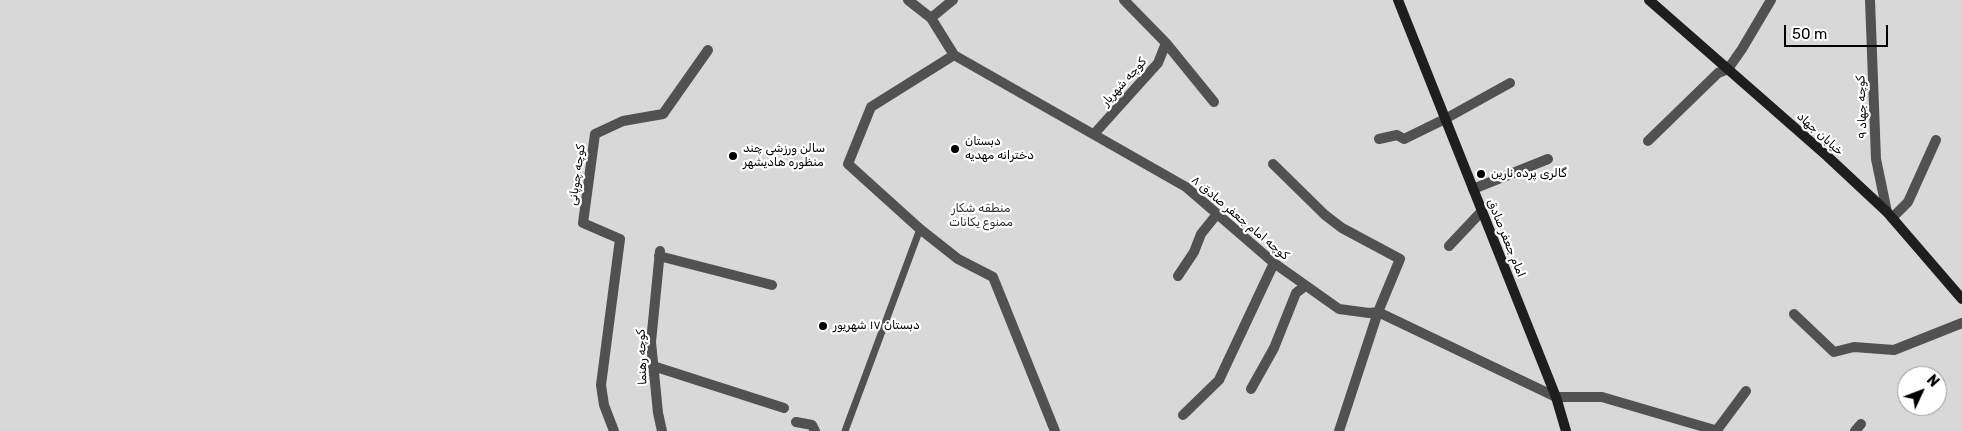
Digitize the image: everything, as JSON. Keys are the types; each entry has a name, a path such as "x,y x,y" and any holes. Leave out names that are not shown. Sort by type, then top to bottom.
{"main road":[{"name":"امام جعفر صادق","path":"1398,0 1556,397 1566,431"},
{"name":"خیابان جهاد","path":"1649,0 1827,156 1890,215 1962,299"}],"street":[{"name":"کوچه امام جعفر صادق ۸","path":"908,0 931,18 954,55 1186,187 1274,263 1339,309 1369,313 1378,312 1556,397"},
{"path":"931,18 953,0"},
{"path":"1124,0 1166,43 1214,102"},
{"path":"1648,141 1718,73 1728,69 1742,49 1770,0"},
{"name":"کوچه جهاد ۹","path":"1870,0 1876,159 1890,215"},
{"name":"کوچه شهریار","path":"1094,134 1158,63 1166,43"},
{"name":"کوچه چوپانی","path":"614,431 604,405 601,385 620,239 583,223 596,134 623,121 663,114 708,50"},
{"path":"954,55 871,107 848,164 920,229 958,260 993,277 1055,431"},
{"path":"1379,138 1396,135 1404,139 1510,83"},
{"path":"1890,215 1908,202 1936,140"},
{"path":"1473,189 1548,159"},
{"path":"1273,164 1325,215 1342,228 1400,259 1378,312 1339,431"},
{"path":"1448,246 1482,211"},
{"path":"1178,276 1194,252 1201,234 1217,214"},
{"name":"کوچه رهنما","path":"662,431 658,413 651,342 659,254 772,285"},
{"path":"1183,415 1219,380 1274,263"},
{"path":"1251,389 1274,348 1296,293 1305,286"},
{"path":"1794,314 1834,352 1854,347 1894,350 1962,323"},
{"path":"653,366 784,408"},
{"path":"1556,397 1602,397 1717,430 1746,391"},
{"path":"796,422 812,425 816,431"}],"lane":[{"path":"846,431 920,229"}],"green space":[{"name":"منطقه شکار ممنوع یکانات","path":"0,0 1962,0 1962,431 0,431"}],"place":[{"name":"دبستان دخترانه مهدیه","path":"955,149"},
{"name":"سالن ورزشی چند منظوره هادیشهر","path":"733,156"},
{"name":"گالری پرده نارین","path":"1481,174"},
{"name":"دبستان ۱۷ شهریور","path":"823,326"}]}
